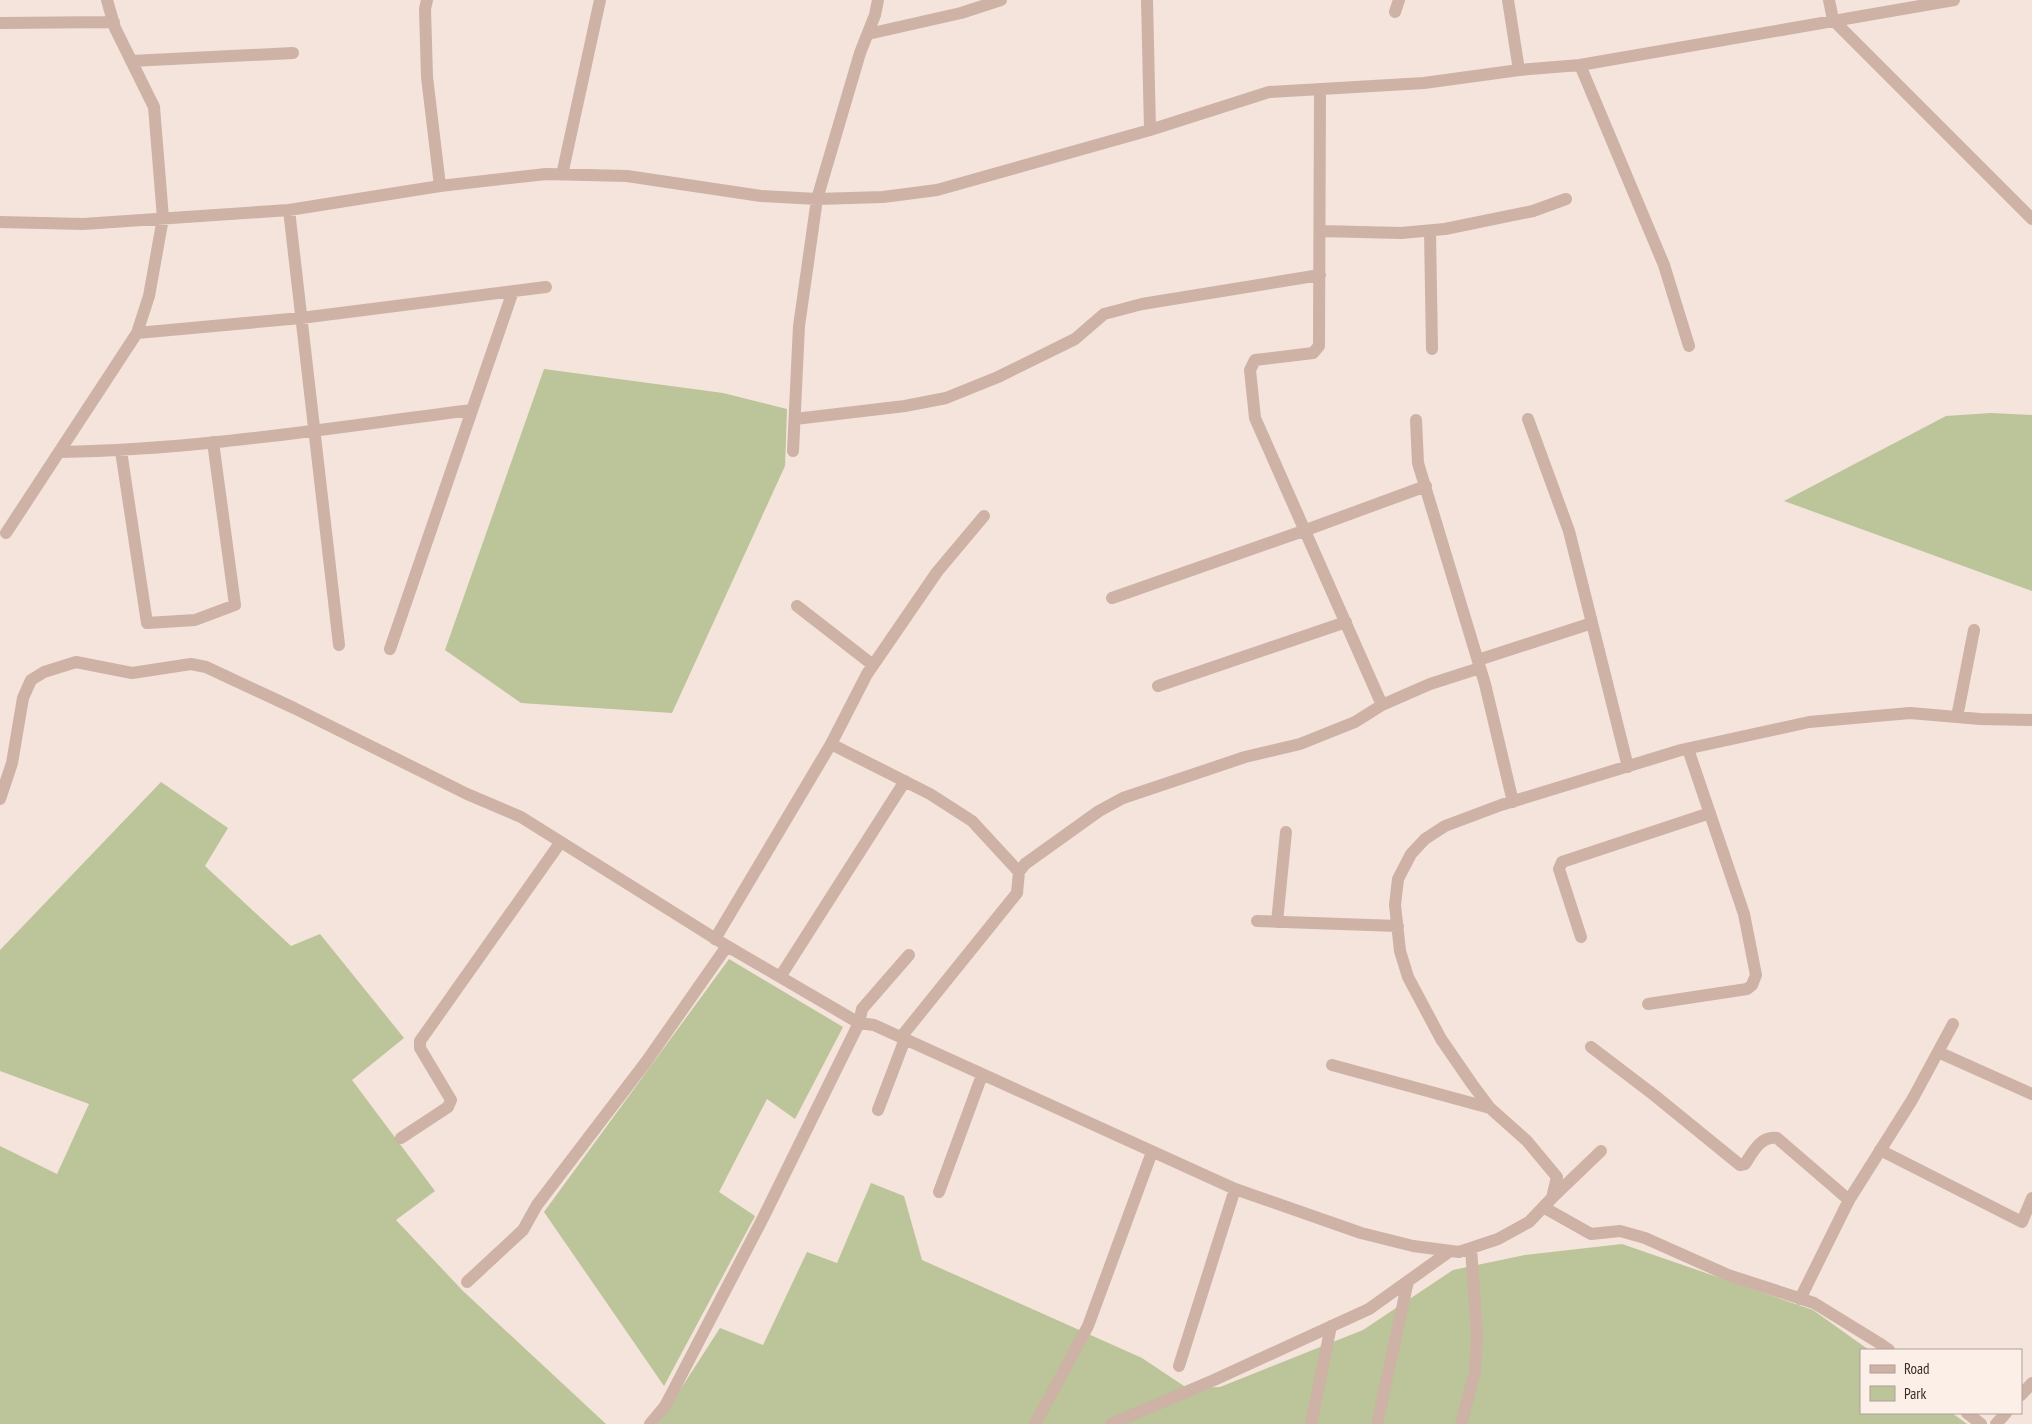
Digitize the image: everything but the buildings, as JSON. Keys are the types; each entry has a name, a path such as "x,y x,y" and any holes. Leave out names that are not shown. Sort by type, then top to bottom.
{"street":[{"path":"6,534 137,332 149,296 163,218 154,107 114,22 108,0"},
{"path":"427,0 425,9 427,77 440,186"},
{"path":"562,175 600,0"},
{"path":"793,451 799,326 817,199 860,53 876,14 878,0"},
{"path":"868,34 961,12 1001,0"},
{"path":"1147,0 1150,130"},
{"path":"1508,0 1519,70"},
{"path":"1830,0 1833,20 2032,219"},
{"path":"0,222 83,224 289,210 440,186 546,174 627,176 760,196 817,199 883,197 937,190 1150,130 1269,92 1424,83 1519,70 1580,66 1954,0"},
{"path":"0,23 114,22"},
{"path":"131,60 293,53"},
{"path":"1580,66 1664,265 1689,346"},
{"path":"1320,89 1319,346 1313,353 1255,360 1250,370 1255,418 1382,705"},
{"path":"1320,231 1401,233 1430,230 1533,211 1566,199"},
{"path":"289,210 339,645"},
{"path":"1430,230 1432,349"},
{"path":"795,419 905,406 946,398 998,377 1075,339 1104,314 1142,304 1320,274"},
{"path":"137,332 301,318 546,287"},
{"path":"390,649 513,291"},
{"path":"60,452 121,451 213,442 472,410"},
{"path":"1528,419 1569,531 1628,767"},
{"path":"1416,420 1418,463 1479,664 1513,802"},
{"path":"121,451 147,623 195,620 236,604 213,442"},
{"path":"1112,598 1426,486"},
{"path":"715,939 831,744 873,665 937,572 984,516"},
{"path":"797,606 873,665"},
{"path":"1158,686 1346,622"},
{"path":"878,1110 903,1038 1017,893 1019,872 1025,864 1092,816 1123,798 1245,757 1300,744 1354,722 1382,705 1430,684 1592,623"},
{"path":"1957,717 1974,630"},
{"path":"0,799 12,763 23,698 31,680 44,672 76,662 132,673 191,664 206,667 467,794 521,818 715,939 859,1023 874,1025 1235,1188 1361,1233 1413,1246 1459,1252 1498,1239 1529,1222 1601,1151"},
{"path":"1547,1203 1557,1177 1526,1141 1490,1108 1441,1039 1408,977 1403,960 1395,905 1398,879 1411,854 1425,839 1445,826 1513,802 1688,749 1809,722 1910,713 2032,720"},
{"path":"831,744 930,794 972,821 1019,872"},
{"path":"1648,1004 1747,989 1752,984 1756,975 1744,914 1688,749"},
{"path":"780,977 905,781"},
{"path":"1580,937 1559,869 1562,862 1710,813"},
{"path":"1277,922 1286,832"},
{"path":"401,1138 448,1107 451,1100 420,1048 420,1041 560,843"},
{"path":"1257,921 1398,926"},
{"path":"467,1282 523,1230 537,1205 646,1062 727,946"},
{"path":"650,1424 664,1406 683,1372 763,1218 859,1023 862,1009 909,955"},
{"path":"1800,1300 1849,1200 1912,1100 1953,1024"},
{"path":"1592,1047 1740,1165 1745,1164 1760,1143 1770,1137 1777,1138 1849,1200"},
{"path":"1938,1052 2032,1094"},
{"path":"1332,1065 1490,1108"},
{"path":"940,1192 982,1075"},
{"path":"1880,1150 2022,1222 2032,1198"},
{"path":"1035,1424 1088,1326 1152,1152"},
{"path":"1179,1366 1235,1188"},
{"path":"1547,1203 1591,1234 1620,1231 1646,1238 1728,1275 1814,1303 1888,1349"},
{"path":"1461,1424 1475,1372 1478,1335 1470,1248"},
{"path":"1111,1424 1214,1380 1369,1309 1450,1251"},
{"path":"1377,1424 1408,1281"},
{"path":"1311,1424 1331,1326"},
{"path":"2022,1394 2032,1382"},
{"path":"1967,1414 1981,1424"},
{"path":"1996,1424 2005,1414"}],"green space":[{"path":"544,369 723,393 787,409 785,466 672,713 521,703 445,650"},
{"path":"1991,413 2032,415 2032,591 1784,501 1946,416"},
{"path":"161,782 228,828 205,866 291,946 320,934 404,1038 352,1080 435,1191 396,1220 463,1291 606,1424 0,1424 0,1146 57,1174 89,1104 0,1071 0,950"},
{"path":"729,959 843,1027 795,1119 767,1099 719,1192 755,1216 664,1386 544,1212"},
{"path":"871,1183 904,1196 922,1260 1142,1358 1187,1388 1220,1387 1363,1330 1453,1270 1525,1255 1622,1244 1813,1310 1868,1349 1860,1349 1860,1414 1953,1414 1967,1424 658,1424 720,1328 763,1345 807,1252 837,1263"}]}
